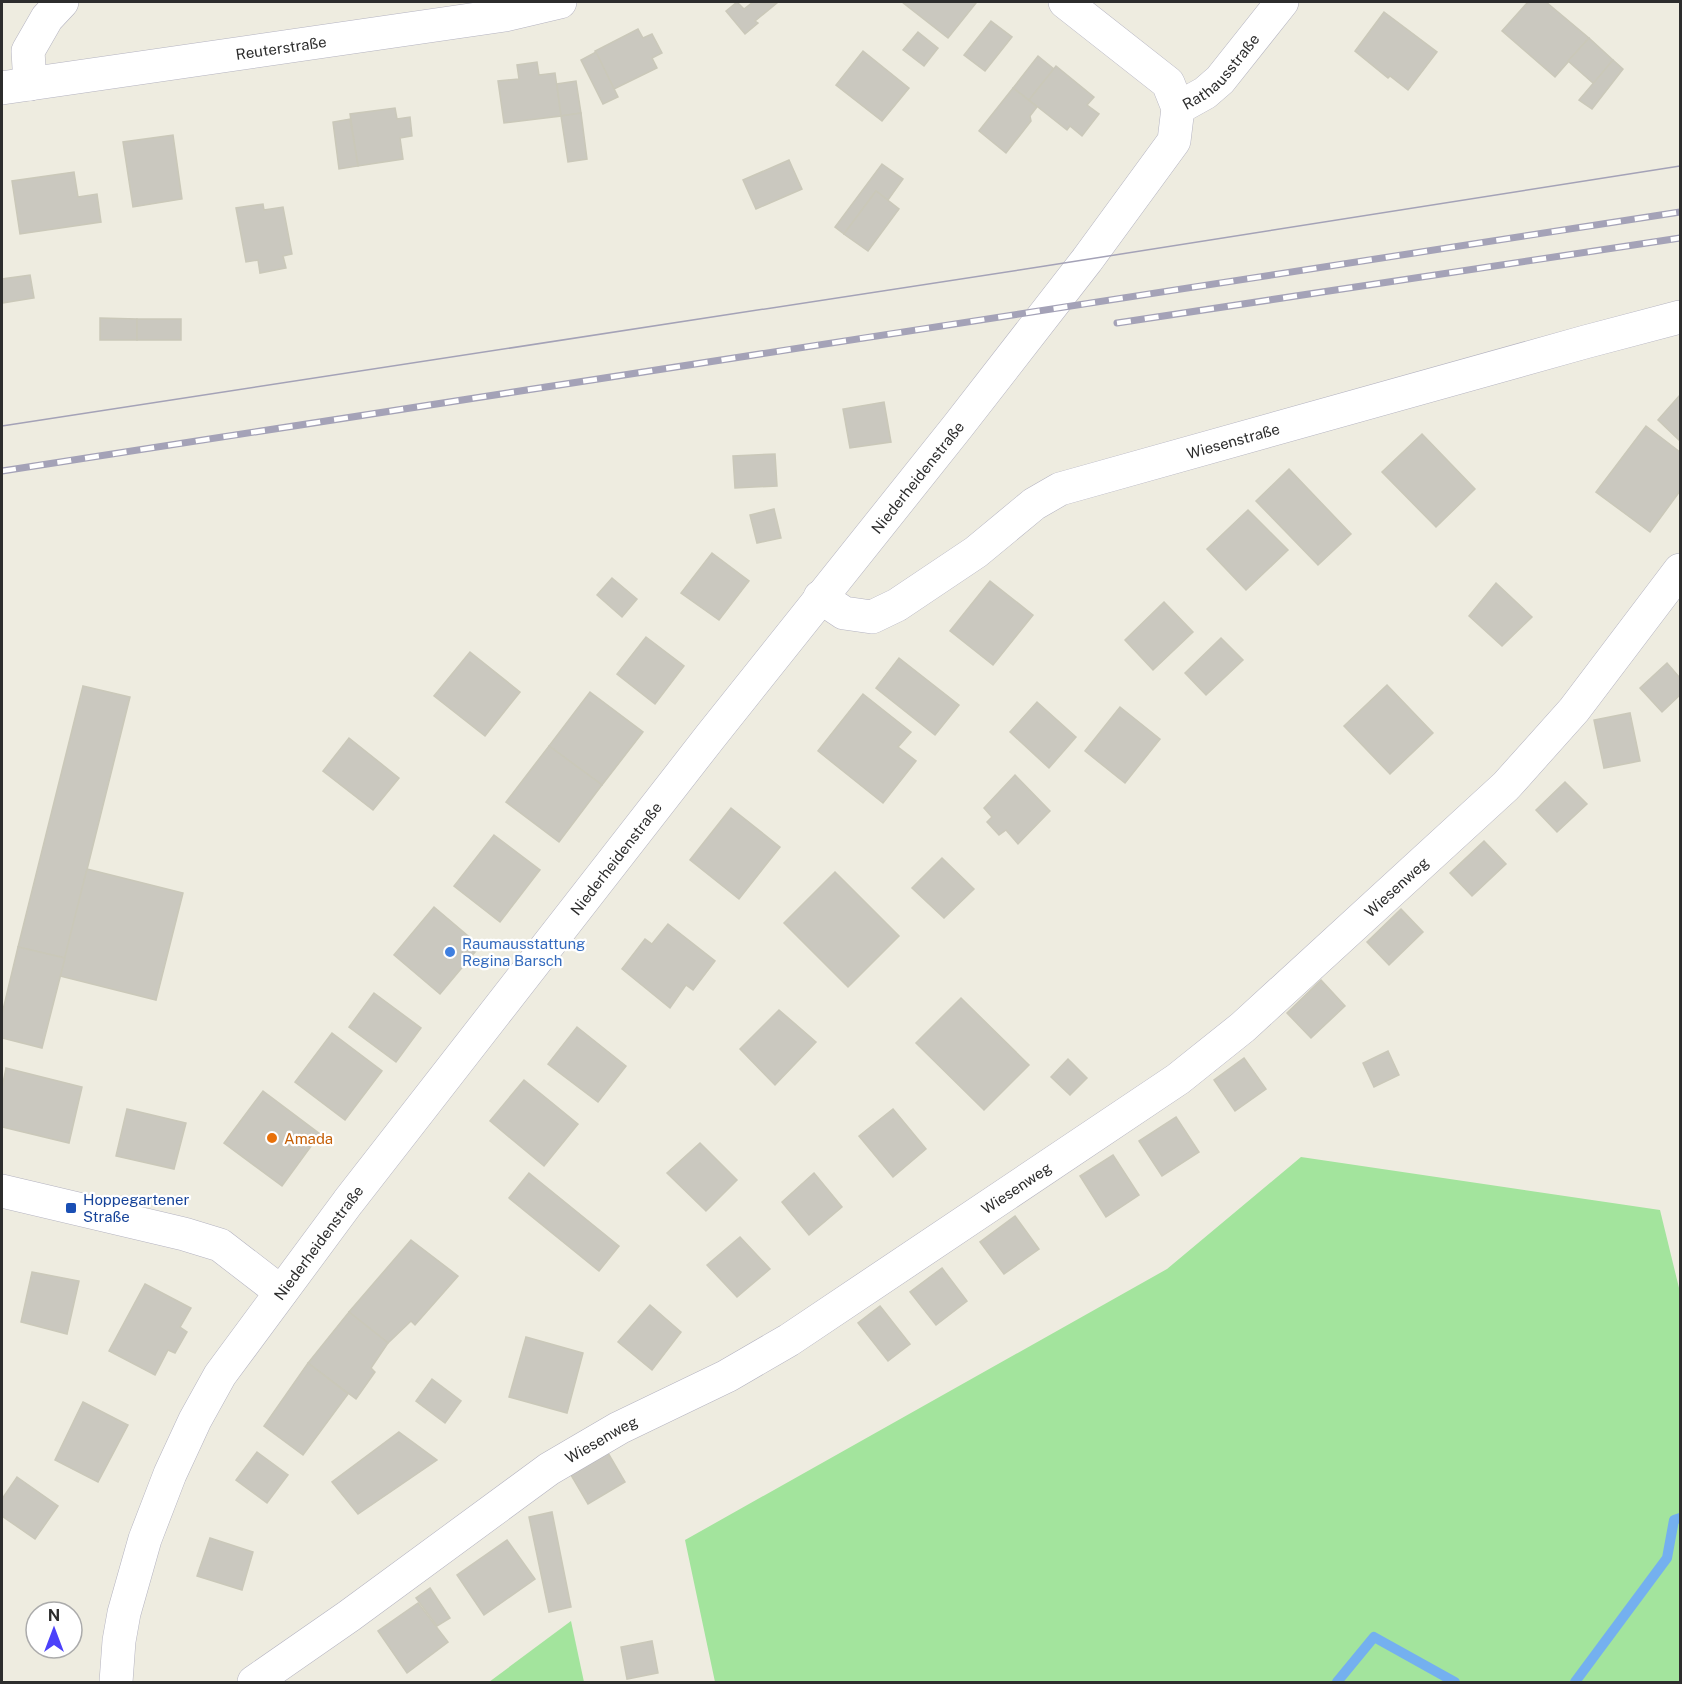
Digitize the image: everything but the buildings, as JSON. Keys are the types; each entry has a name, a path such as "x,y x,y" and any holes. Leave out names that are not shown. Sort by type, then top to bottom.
{"street":[{"path":"16,86 28,51 47,18 62,2"},
{"name":"Reuterstraße","path":"16,86 505,15 560,2"},
{"path":"1065,2 1168,83 1178,108"},
{"name":"Rathausstraße","path":"1087,260 1174,141 1178,108 1205,93 1220,80 1282,2"},
{"name":"Niederheidenstraße","path":"117,1683 119,1641 124,1613 145,1539 170,1474 195,1420 220,1376 281,1292 525,973 1087,260"},
{"name":"Wiesenstraße","path":"820,597 844,613 872,617 897,604 976,552 1034,504 1060,489 1680,317"},
{"name":"Wiesenweg","path":"254,1683 549,1469 619,1428 727,1376 789,1340 1178,1079 1243,1027 1506,786 1574,710 1680,570"},
{"path":"2,1191 220,1245 281,1292"}],"green space":[{"path":"1301,1157 1660,1210 1680,1292 1680,1682 715,1682 685,1540 1167,1269"},
{"path":"571,1621 584,1682 489,1682"}],"waterway":[{"path":"1575,1682 1667,1558 1674,1520 1680,1518"},
{"path":"1337,1682 1374,1637 1455,1682"}],"tram line":[{"path":"2,426 1680,166"}],"railway":[{"path":"2,471 1680,212"},
{"path":"1117,323 1680,238"}],"place":[{"name":"Raumausstattung Regina Barsch","path":"450,952"},
{"name":"Amada","path":"272,1138"},
{"name":"Hoppegartener Straße","path":"71,1208"}]}
